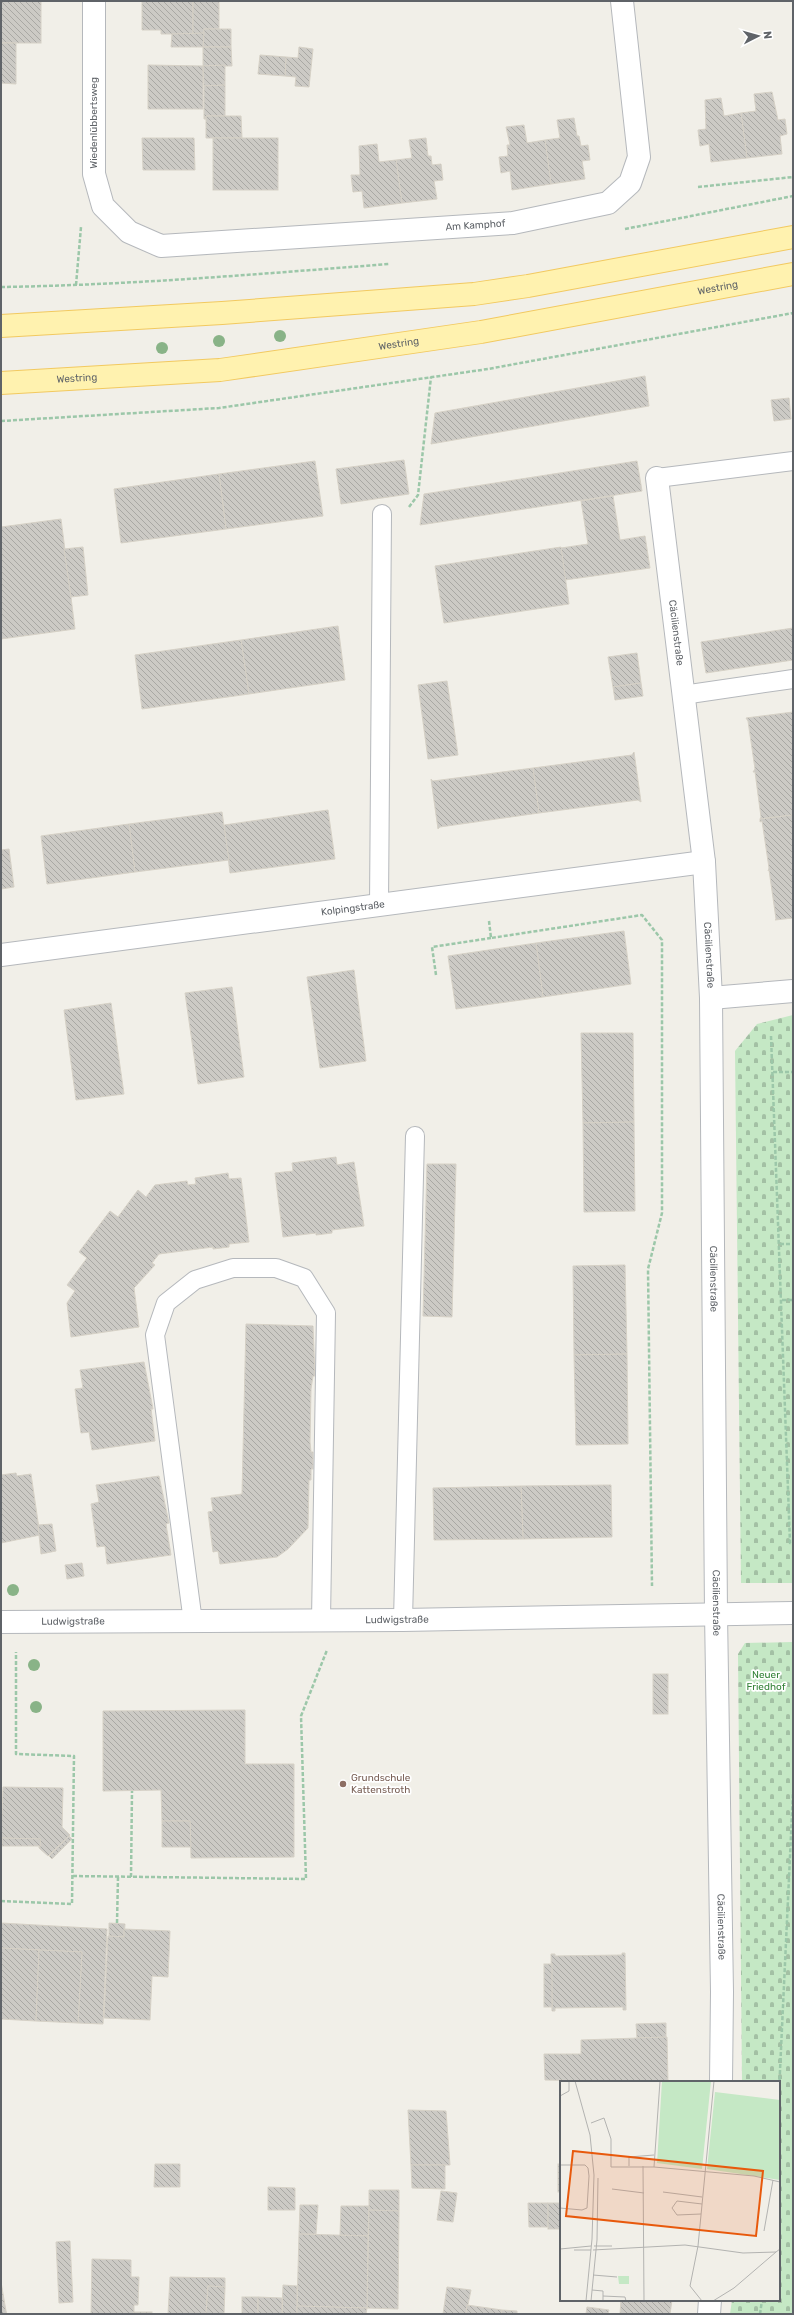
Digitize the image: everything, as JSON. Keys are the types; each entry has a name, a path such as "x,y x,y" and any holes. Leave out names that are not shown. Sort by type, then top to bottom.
{"main road":[{"path":"1,326 222,313 474,294 528,286 793,237"},
{"name":"Westring","path":"1,383 220,370 481,332 793,274"}],"street":[{"name":"Wiedenlübbertsweg","path":"94,1 94,174 103,206 129,232"},
{"name":"Am Kamphof","path":"129,232 161,246 194,245 513,222 587,209 608,203 630,183 639,157 622,1"},
{"name":"Cäcilienstraße","path":"657,478 704,862 711,998 716,1613 722,1992 721,2081"},
{"name":"Kolpingstraße","path":"1,955 704,862"},
{"path":"711,998 793,991"},
{"name":"Ludwigstraße","path":"9,1622 402,1620 716,1613 793,1613"},
{"path":"709,2314 710,2301"}],"lane":[{"path":"657,478 793,461"},
{"path":"379,905 382,514"},
{"path":"683,695 793,679"},
{"path":"402,1620 415,1136"},
{"path":"193,1622 156,1335 166,1303 195,1280 233,1268 276,1268 304,1278 326,1314 324,1455 330,1620"}],"path":[{"path":"698,187 793,177"},
{"path":"76,286 81,224"},
{"path":"1,421 219,408 488,369 793,313"},
{"path":"382,514 407,510 418,495 431,377"},
{"path":"485,891 491,938"},
{"path":"436,975 432,948 491,938 642,915 662,940 662,1213 648,1269 652,1615"},
{"path":"771,1036 780,1244 790,1543 793,1543"},
{"path":"773,1072 793,1072"},
{"path":"780,1244 793,1244"},
{"path":"782,1300 793,1300"},
{"path":"73,1876 306,1879 301,1716 330,1620"},
{"path":"1,1901 72,1904 73,1876 74,1756 16,1754 9,1622"},
{"path":"131,1877 132,1791"},
{"path":"780,2081 793,1792"},
{"path":"117,1923 118,1877"},
{"path":"760,2314 762,2301"}],"green space":[{"path":"793,1015 793,1583 741,1583 735,1051 757,1024"},
{"name":"Neuer Friedhof","path":"793,1642 793,2314 730,2314 732,2301 780,2301 780,2081 742,2081 738,1654 745,1643"}],"building":[{"path":"1,1 41,1 41,43 1,43"},
{"path":"142,1 193,1 193,34 161,34 161,30 142,30"},
{"path":"193,1 219,1 219,29 204,29 204,33 193,34"},
{"path":"204,29 231,29 231,47 203,47"},
{"path":"204,33 203,47 171,47 172,34"},
{"path":"1,43 16,43 16,84 1,83"},
{"path":"203,47 231,47 232,66 203,66"},
{"path":"299,47 313,49 309,87 295,86 296,77 285,76 286,57 298,58"},
{"path":"260,55 286,57 285,76 258,74"},
{"path":"148,65 203,66 203,109 148,109"},
{"path":"225,65 225,85 204,86 203,66"},
{"path":"225,85 225,116 206,116 206,119 204,119 204,86"},
{"path":"772,92 778,120 785,119 787,134 780,136 782,154 747,158 741,113 756,111 754,94"},
{"path":"721,98 724,116 741,113 747,158 711,162 709,144 700,146 698,130 706,129 705,100"},
{"path":"206,116 241,116 242,138 206,138"},
{"path":"574,118 577,136 579,136 581,146 588,145 590,160 582,161 585,179 551,184 545,140 560,138 557,120"},
{"path":"524,125 527,143 545,140 551,184 512,190 510,171 501,173 499,157 508,156 507,145 510,145 506,127"},
{"path":"142,138 194,138 195,170 143,170"},
{"path":"213,138 278,138 278,190 213,190"},
{"path":"426,138 428,156 431,156 432,165 441,164 443,180 434,181 437,199 402,203 396,160 412,158 409,140"},
{"path":"377,144 379,162 396,160 402,203 364,208 362,191 353,192 351,175 360,175 359,146"},
{"path":"645,376 649,406 431,444 435,413"},
{"path":"789,398 791,419 774,421 771,400"},
{"path":"404,460 409,494 341,504 336,469"},
{"path":"315,461 323,516 226,529 219,474"},
{"path":"637,461 642,491 420,525 424,494"},
{"path":"219,474 226,529 121,543 114,489"},
{"path":"613,496 620,540 645,536 650,568 565,580 561,548 588,544 581,501"},
{"path":"61,519 75,629 1,639 1,527"},
{"path":"83,547 88,595 71,597 64,549"},
{"path":"561,547 569,604 444,623 435,566"},
{"path":"338,626 345,680 249,694 241,640"},
{"path":"793,628 793,660 706,673 701,642"},
{"path":"241,640 249,694 142,709 135,655"},
{"path":"637,653 641,683 613,687 608,657"},
{"path":"447,681 458,755 428,759 418,685"},
{"path":"641,683 643,696 615,700 613,687"},
{"path":"793,712 793,815 760,819 761,817 755,772 753,772 755,769 748,721 746,718"},
{"path":"634,752 641,802 638,800 539,813 533,768 632,755"},
{"path":"533,768 539,813 440,827 438,829 431,779 433,781"},
{"path":"328,810 335,859 230,873 224,825"},
{"path":"222,812 229,860 135,872 129,824"},
{"path":"793,815 793,918 775,920 769,870 768,871 769,868 762,821 760,822 760,819"},
{"path":"129,824 135,872 47,884 41,836"},
{"path":"9,849 14,887 1,889 1,850"},
{"path":"624,931 631,984 543,997 536,943"},
{"path":"536,943 543,997 456,1009 448,956"},
{"path":"354,970 366,1061 320,1068 307,977"},
{"path":"232,987 244,1077 198,1084 185,993"},
{"path":"111,1003 124,1094 76,1100 64,1010"},
{"path":"581,1033 633,1033 634,1122 583,1123"},
{"path":"634,1122 635,1211 584,1212 583,1123"},
{"path":"336,1157 337,1165 354,1162 364,1226 332,1230 332,1233 316,1235 316,1233 283,1237 275,1173 293,1171 292,1163"},
{"path":"427,1164 456,1164 452,1317 423,1316"},
{"path":"228,1173 229,1179 241,1178 249,1242 229,1244 229,1247 213,1249 213,1247 159,1254 152,1263 155,1265 134,1288 139,1327 71,1337 67,1303 75,1291 67,1285 87,1258 79,1252 110,1211 118,1217 138,1190 146,1197 155,1185 187,1181 188,1185 196,1184 195,1178"},
{"path":"625,1265 627,1354 574,1355 573,1266"},
{"path":"246,1324 313,1326 315,1376 313,1376 311,1389 310,1442 311,1452 313,1452 313,1469 311,1469 311,1480 309,1480 308,1528 288,1549 277,1557 220,1564 218,1551 213,1552 208,1512 213,1511 211,1498 242,1494"},
{"path":"627,1354 628,1444 576,1445 574,1355"},
{"path":"144,1362 153,1409 151,1409 155,1441 92,1450 89,1432 81,1433 75,1389 83,1388 80,1370"},
{"path":"16,1473 17,1476 31,1474 40,1535 1,1543 1,1475"},
{"path":"159,1476 169,1523 166,1524 171,1555 107,1564 105,1546 97,1547 91,1504 99,1502 96,1485"},
{"path":"611,1485 612,1537 523,1539 521,1486"},
{"path":"521,1486 523,1539 434,1540 433,1488"},
{"path":"52,1524 56,1551 41,1554 38,1525"},
{"path":"82,1563 84,1576 67,1579 65,1565"},
{"path":"653,1674 668,1674 668,1714 653,1714"},
{"path":"245,1710 245,1764 294,1764 294,1857 191,1858 190,1821 162,1821 161,1790 103,1791 103,1711"},
{"path":"3,1787 63,1788 62,1827 70,1835 48,1856 39,1848 40,1839 1,1838"},
{"path":"162,1821 190,1821 191,1847 162,1847"},
{"path":"69,1836 72,1839 52,1859 49,1856"},
{"path":"2,1838 40,1839 41,1846 2,1846"},
{"path":"1,1923 107,1929 103,2024 78,2023 82,1952 1,1948"},
{"path":"109,1923 125,1924 124,1937 109,1936"},
{"path":"124,1929 170,1931 168,1977 152,1976 150,2020 104,2018 108,1936 124,1937"},
{"path":"1,1948 39,1950 36,2021 1,2019"},
{"path":"39,1950 82,1952 78,2023 36,2021"},
{"path":"622,1953 625,1953 626,2010 623,2010 623,2007 555,2008 555,2011 552,2011 551,1954 555,1954 555,1956 622,1955"},
{"path":"544,1964 552,1964 552,2007 544,2007"},
{"path":"666,2023 666,2037 637,2038 636,2024"},
{"path":"667,2037 668,2081 545,2080 544,2054 581,2054 581,2040"},
{"path":"408,2110 446,2111 450,2165 411,2165"},
{"path":"155,2164 180,2164 180,2187 154,2187"},
{"path":"558,2164 560,2164 560,2192 558,2192"},
{"path":"411,2165 445,2165 445,2189 412,2188"},
{"path":"268,2187 295,2188 295,2210 268,2210"},
{"path":"369,2190 399,2190 399,2211 369,2210"},
{"path":"441,2191 457,2193 453,2222 437,2220"},
{"path":"528,2203 548,2203 548,2227 529,2227"},
{"path":"548,2203 560,2203 560,2229 548,2229"},
{"path":"300,2205 318,2205 316,2234 299,2234"},
{"path":"341,2206 369,2206 368,2236 340,2235"},
{"path":"369,2210 399,2211 398,2309 367,2308"},
{"path":"299,2234 368,2236 367,2308 297,2306"},
{"path":"70,2241 73,2302 59,2303 56,2242"},
{"path":"92,2259 131,2260 131,2277 139,2277 138,2305 134,2305 134,2314 91,2314"},
{"path":"170,2277 225,2278 225,2287 208,2286 206,2314 168,2314"},
{"path":"1,2282 6,2311 7,2314 1,2314"},
{"path":"283,2285 297,2286 297,2314 282,2314"},
{"path":"208,2286 225,2287 224,2314 206,2314"},
{"path":"447,2287 471,2290 466,2314 443,2314"},
{"path":"242,2297 258,2297 258,2314 242,2314"},
{"path":"258,2297 282,2298 282,2314 258,2314"},
{"path":"621,2301 672,2301 670,2314 620,2314"},
{"path":"467,2305 502,2310 501,2314 466,2314"},
{"path":"297,2306 367,2308 366,2314 297,2314"},
{"path":"587,2307 609,2310 608,2314 586,2314"},
{"path":"502,2310 517,2311 517,2314 501,2314"},
{"path":"134,2312 152,2312 152,2314 134,2314"}],"place":[{"name":"Grundschule Kattenstroth","path":"343,1784"}]}
